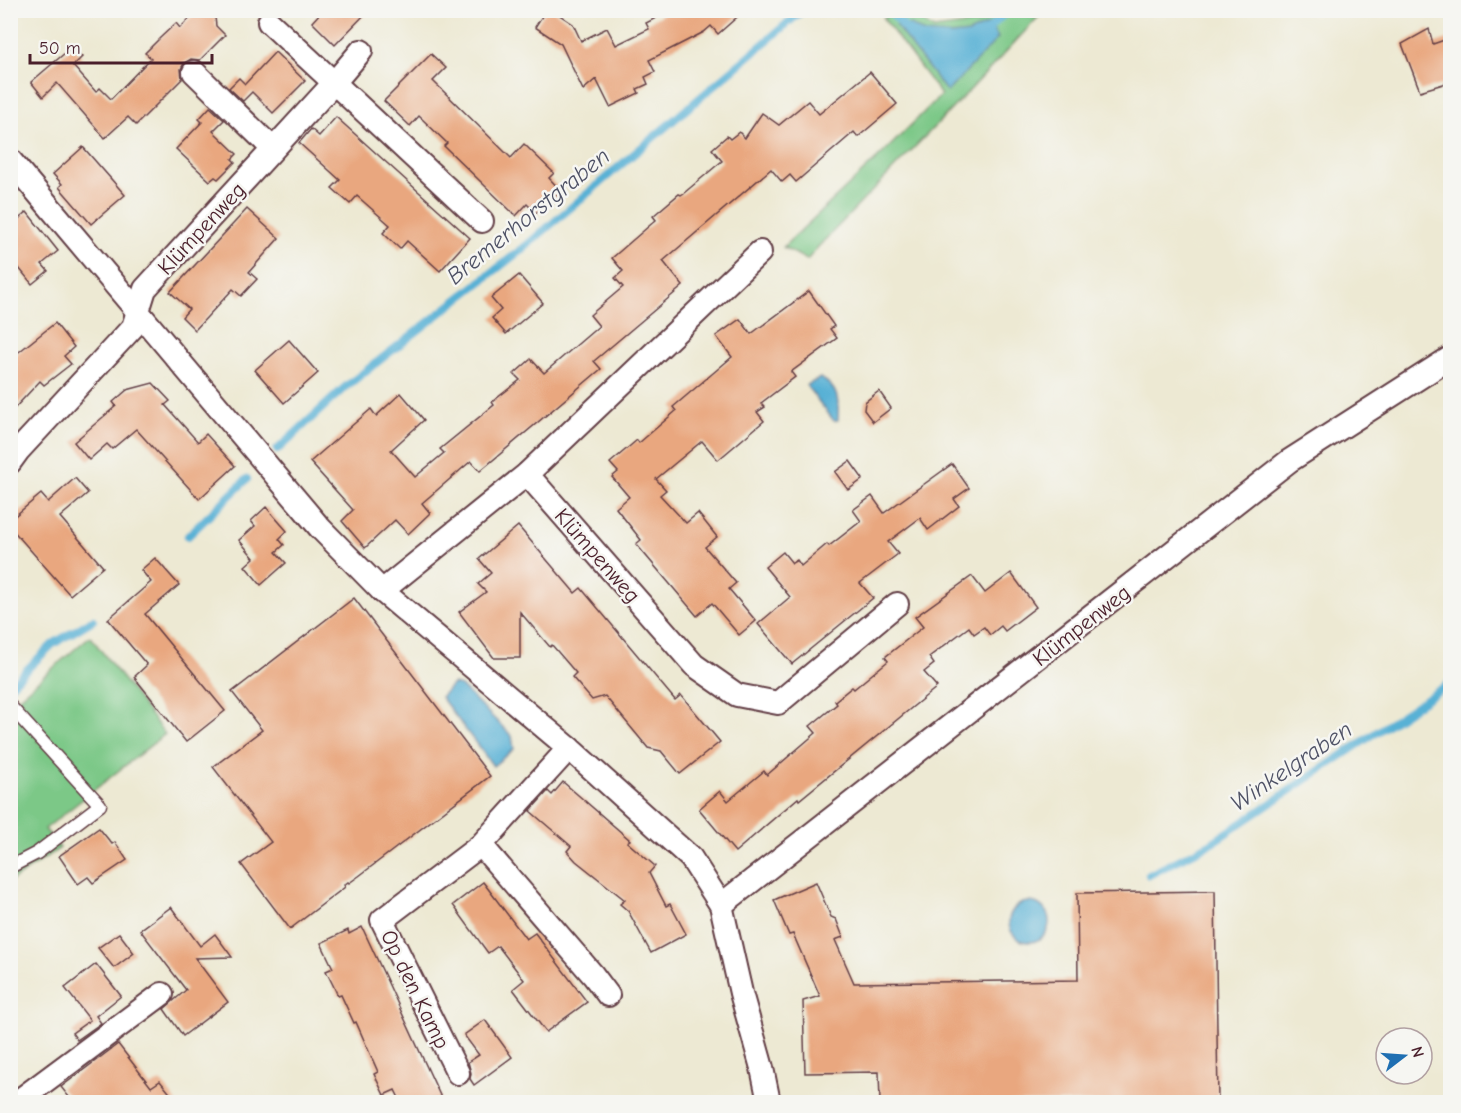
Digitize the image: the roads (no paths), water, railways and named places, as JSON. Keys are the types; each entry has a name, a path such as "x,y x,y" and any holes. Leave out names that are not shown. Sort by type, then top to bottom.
{"street":[{"path":"269,22 482,221"},
{"name":"Klümpenweg","path":"10,462 133,327 145,289 361,51"},
{"path":"194,72 273,149"},
{"path":"10,160 312,520 382,591 568,748 691,858 721,905 769,1102"},
{"path":"382,591 527,474 760,252"},
{"name":"Klümpenweg","path":"721,905 1289,461 1450,358"},
{"name":"Klümpenweg","path":"527,474 694,665 737,695 778,703 897,604"},
{"name":"Op den Kamp","path":"458,1073 382,920 481,845 568,748"},
{"path":"481,845 608,995"},
{"path":"17,1102 162,994"}],"lane":[{"path":"10,706 99,805 37,853 10,867"}],"water":[{"path":"990,23 998,38 947,92 896,26 911,25 924,33 951,35 969,33"},
{"path":"820,378 834,390 838,401 838,420 834,421 808,388 807,385"},
{"path":"453,684 461,686 512,736 514,749 493,766 441,697"},
{"path":"1029,902 1037,903 1043,908 1048,914 1048,930 1043,936 1037,941 1029,942 1021,941 1015,936 1010,930 1009,922 1010,914 1015,908 1021,903"}],"waterway":[{"name":"Bremerhorstgraben","path":"277,450 344,388 521,250 803,10"},
{"name":"Bremerhorstgraben","path":"889,10 908,31"},
{"name":"Bremerhorstgraben","path":"985,33 1008,10"},
{"name":"Bremerhorstgraben","path":"188,536 247,479"},
{"name":"Bremerhorstgraben","path":"10,686 53,644 93,620"},
{"name":"Winkelgraben","path":"1149,875 1210,844 1450,683"}]}
